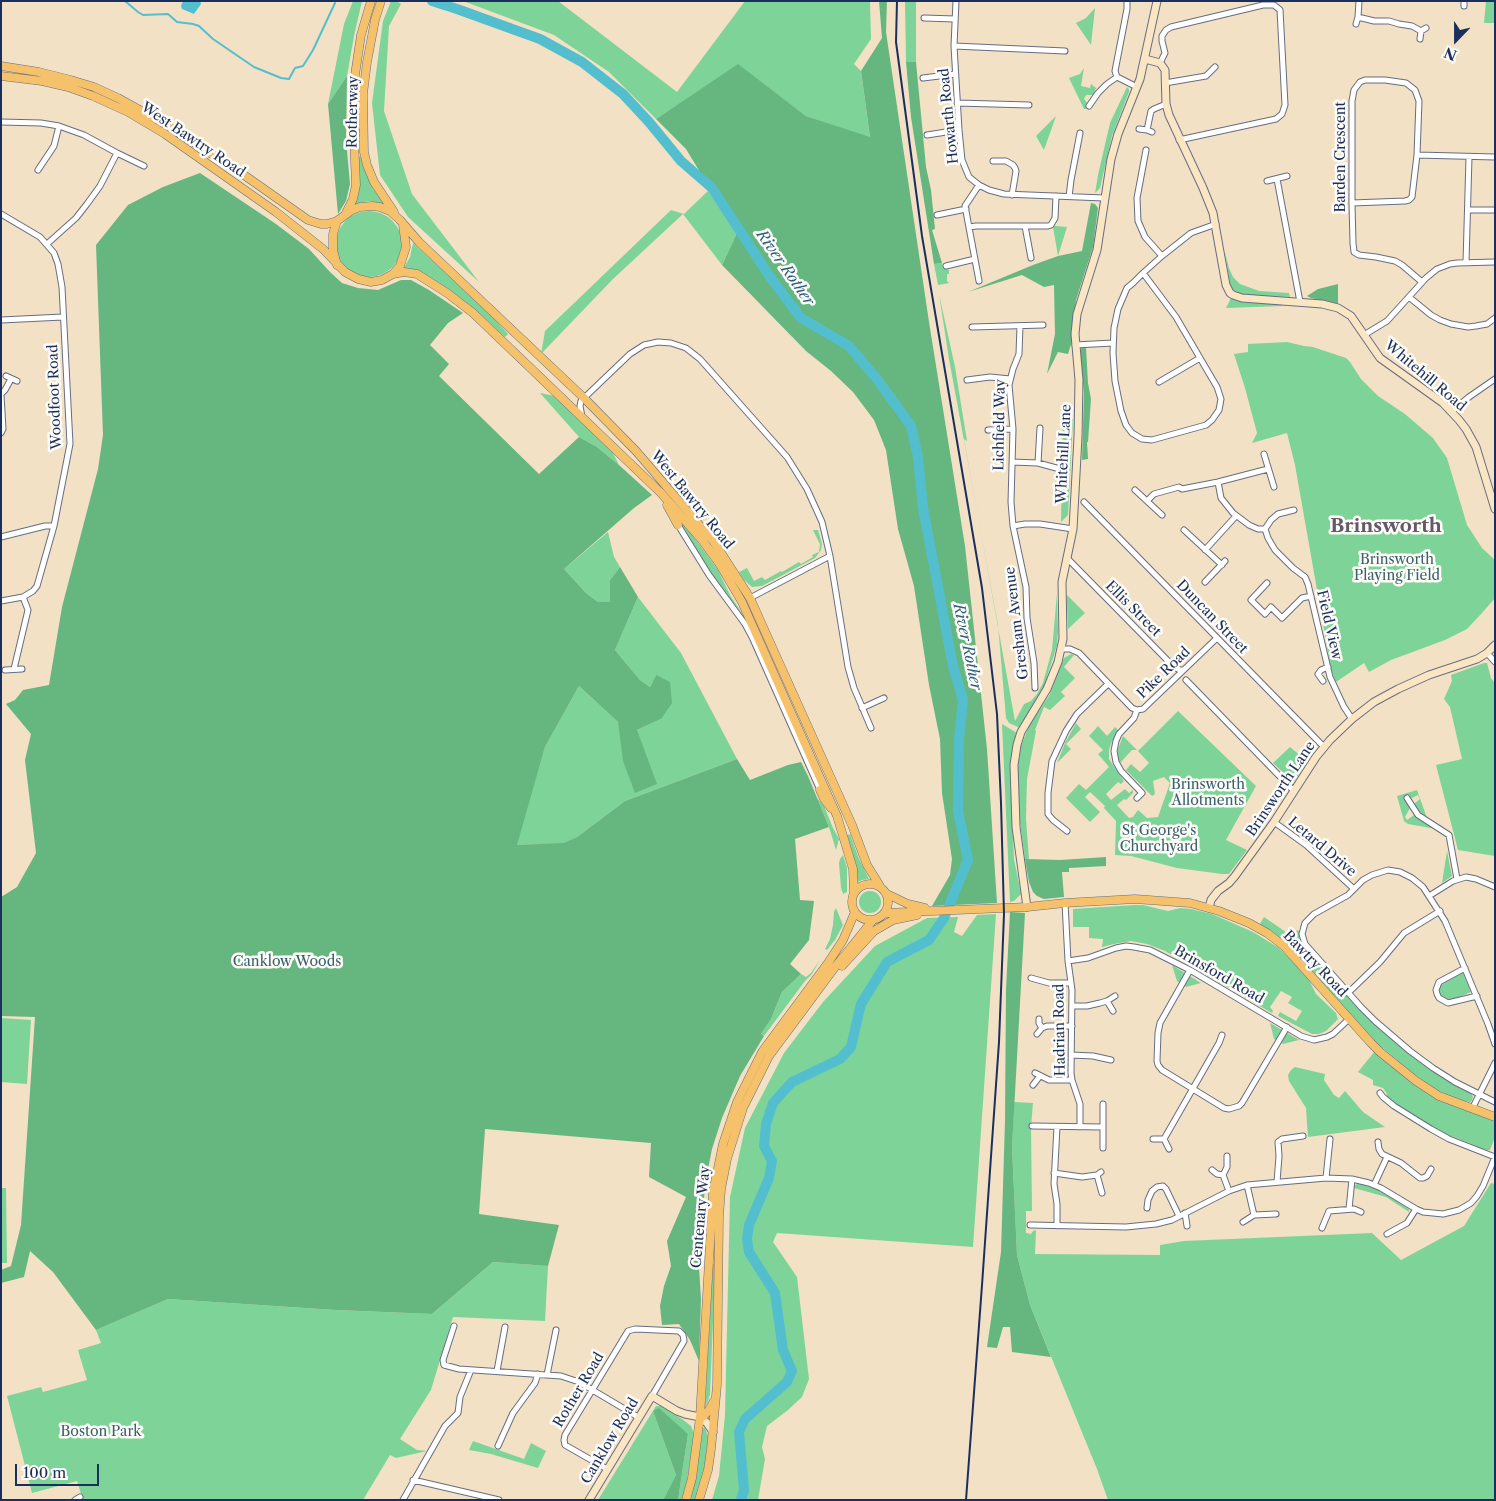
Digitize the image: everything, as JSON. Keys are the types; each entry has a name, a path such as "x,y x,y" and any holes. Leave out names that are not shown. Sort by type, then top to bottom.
{"main road":[{"name":"Rotherway","path":"345,215 353,199 356,185 352,115 355,75 361,35 371,1"},
{"name":"Rotherway","path":"381,1 375,20 363,94 364,152 374,182 396,216"},
{"name":"West Bawtry Road","path":"1,66 39,72 71,80 94,87 118,98 165,124 315,223 327,224 338,222"},
{"name":"West Bawtry Road","path":"1,76 42,81 68,87 128,112 210,164 278,214 322,249 337,265"},
{"path":"273,195 272,201 278,214"},
{"path":"372,206 385,209 396,216 402,224 406,247 400,266 393,274 382,280 364,281 351,277 337,265 333,250 333,234 338,222 345,215 360,207 372,206"},
{"name":"West Bawtry Road","path":"402,224 584,398 636,451 714,542 750,598 852,825 867,865 880,886"},
{"name":"West Bawtry Road","path":"393,274 404,272 417,274 473,313 661,494 702,540 739,595 838,816 853,869 854,892"},
{"path":"661,494 678,525"},
{"path":"820,790 824,799 838,816"},
{"path":"700,1500 708,1470 716,1397 719,1217 721,1189 727,1159 743,1108 769,1056 811,998 873,920 885,913 888,905 887,894 880,886 871,883 859,887 854,892 852,901 855,912 863,919 873,920"},
{"name":"Bawtry Road","path":"887,894 908,904 938,910"},
{"name":"Bawtry Road","path":"885,913 1135,900 1190,903 1209,908 1249,923 1276,939 1295,957 1348,1019 1380,1052 1416,1081 1439,1096 1495,1117"},
{"path":"811,998 874,931 893,920 938,910"},
{"name":"Centenary Way","path":"686,1500 692,1478 700,1417 713,1192 723,1144 737,1102 762,1052 833,955 855,912"},
{"path":"700,1417 704,1416 709,1410 716,1397"}],"street":[{"name":"Howarth Road","path":"956,1 955,74 962,160 969,177 979,185"},
{"path":"1127,1 1114,71 1117,77 1137,87"},
{"name":"Whitehill Lane","path":"1027,907 1016,827 1015,755 1021,732 1047,689 1062,648 1062,582 1073,529 1079,398 1075,345 1077,314 1094,262 1113,149 1137,87 1157,1"},
{"path":"1356,24 1359,1"},
{"path":"1145,59 1160,63 1165,54 1162,36 1171,27 1263,5 1274,5 1280,10 1285,105 1282,114 1276,118 1180,140"},
{"path":"1358,17 1374,21 1389,21 1424,30 1420,39"},
{"path":"924,18 955,19"},
{"path":"954,46 1065,51"},
{"name":"Whitehill Road","path":"1160,63 1165,70 1166,104 1169,115 1206,194 1216,224 1225,279 1230,293 1242,298 1322,304 1344,312 1356,322 1380,358 1452,411 1466,429 1476,447 1495,509"},
{"path":"1166,83 1206,76 1215,67"},
{"path":"923,78 955,74"},
{"path":"1089,106 1098,93 1117,77"},
{"name":"Barden Crescent","path":"1417,155 1419,101 1415,90 1401,82 1370,80 1360,82 1354,90 1352,100 1354,252 1359,255 1395,261 1422,282"},
{"path":"957,103 1029,105"},
{"path":"1139,129 1149,131 1151,111 1166,104"},
{"path":"1,122 41,123 59,126 84,135 144,166"},
{"path":"38,170 54,146 59,126"},
{"path":"927,135 959,130"},
{"path":"1070,197 1071,180 1080,133"},
{"path":"1146,150 1137,198 1138,221 1145,237 1162,256"},
{"path":"47,244 76,218 88,204 100,186 117,153"},
{"path":"1411,199 1417,155 1495,157"},
{"path":"1466,262 1469,157"},
{"path":"993,161 1006,161 1015,168 1012,195"},
{"path":"1267,181 1287,176"},
{"path":"1277,179 1300,302"},
{"path":"979,281 966,209 967,202 979,185 1012,195 1104,198"},
{"path":"969,227 1045,227 1051,225 1055,218 1056,196"},
{"path":"1352,203 1405,201 1411,199 1418,203"},
{"path":"937,215 966,209"},
{"path":"1468,210 1495,210"},
{"name":"Woodfoot Road","path":"1,214 40,237 54,253 60,273 63,317 70,444 54,526 37,586 23,597"},
{"path":"1143,273 1168,306 1200,358 1220,394 1221,404 1216,414 1206,425 1147,440 1132,433 1123,419 1115,381 1112,343 1114,321 1127,288 1143,273 1162,256 1191,233 1216,224"},
{"path":"1026,226 1031,258"},
{"path":"946,266 975,259"},
{"path":"1364,335 1387,322 1422,282 1437,269 1450,264 1466,262 1495,262"},
{"path":"1409,297 1431,315 1451,324 1468,327 1476,326 1487,324 1495,318"},
{"path":"1,320 63,317"},
{"path":"972,327 1043,325"},
{"name":"Lichfield Way","path":"1013,526 1011,502 1013,429 1009,392 1010,379 1019,354 1020,326"},
{"path":"582,417 580,406 584,398 630,354 644,345 658,342 671,343 686,348 700,359 787,457 807,489 822,522 830,556 848,667 871,728"},
{"path":"1075,345 1112,343"},
{"path":"1159,382 1200,358"},
{"path":"1,433 1,394 5,390 9,377 17,382"},
{"path":"967,380 990,377 1010,379"},
{"path":"1452,411 1468,397 1495,379"},
{"path":"1038,463 1040,428"},
{"path":"988,430 1013,429"},
{"path":"1264,454 1274,488"},
{"path":"1012,462 1038,463 1060,469"},
{"path":"1147,501 1154,494 1179,487 1182,489 1218,482 1268,469"},
{"path":"1218,482 1222,498 1228,508 1236,516 1258,529 1266,529 1271,520 1278,514 1294,510"},
{"path":"1135,490 1162,515"},
{"name":"Duncan Street","path":"1084,502 1324,747"},
{"path":"1206,550 1236,516"},
{"path":"1013,526 1040,524 1073,529"},
{"name":"West Bawtry Road","path":"678,525 708,575 745,624 752,637 820,790"},
{"path":"1,537 45,526 54,526"},
{"name":"Gresham Avenue","path":"1013,526 1026,587 1035,688"},
{"name":"Field View","path":"1266,529 1268,538 1275,550 1292,568 1305,577 1328,668 1335,689 1352,719"},
{"path":"1184,530 1223,563 1205,582"},
{"path":"750,598 830,556"},
{"name":"Ellis Street","path":"1068,559 1174,667 1184,670"},
{"path":"1267,583 1250,600 1265,614 1271,608 1282,618 1302,598 1311,596"},
{"path":"1,601 23,597 28,610 14,669"},
{"name":"Pike Road","path":"1137,798 1142,793 1116,762 1114,751 1119,734 1134,718 1137,710 1143,709 1217,638"},
{"name":"Brinsworth Lane","path":"1209,908 1211,900 1235,876 1274,822 1308,768 1324,747 1352,719 1374,702 1398,689 1478,659 1495,645"},
{"path":"1062,648 1076,652 1132,708 1137,710"},
{"path":"1487,653 1495,662"},
{"path":"1323,681 1318,674 1321,670 1328,668"},
{"path":"5,670 22,669"},
{"path":"1186,680 1294,791"},
{"path":"1067,831 1048,814 1048,792 1052,761 1073,720 1108,684"},
{"path":"862,708 884,698"},
{"path":"1407,798 1418,815 1449,835 1457,879"},
{"name":"Letard Drive","path":"1274,822 1306,845 1354,889"},
{"path":"1354,889 1363,880 1388,870 1400,872 1412,878 1423,887 1449,929 1495,1044"},
{"path":"1429,896 1457,879 1466,876 1495,887"},
{"name":"Bawtry Road","path":"1354,889 1343,898 1314,914 1305,923 1302,934 1305,944 1375,1021 1410,1051 1442,1074 1495,1102"},
{"name":"Hadrian Road","path":"1065,904 1073,1006 1072,1080 1080,1104 1080,1127"},
{"path":"1348,992 1380,962 1404,933 1440,912"},
{"name":"Brinsford Road","path":"1068,961 1088,958 1116,948 1134,947 1158,953 1308,1039 1318,1040 1333,1034 1348,1019"},
{"path":"1465,968 1440,982 1436,990 1437,994 1439,998 1448,1003 1477,996"},
{"path":"1190,970 1160,1023 1157,1061 1160,1068 1193,1090 1224,1108 1229,1109 1238,1106 1242,1103 1287,1027"},
{"path":"1031,978 1049,983 1072,983"},
{"path":"1073,1006 1087,1006 1107,1001 1115,996"},
{"path":"1107,1001 1113,1012"},
{"path":"1039,1019 1042,1028"},
{"path":"1036,1034 1042,1028 1072,1026"},
{"path":"1164,1139 1220,1042 1222,1035"},
{"path":"1072,1055 1093,1056 1111,1060"},
{"path":"1472,1109 1495,1063"},
{"path":"1034,1085 1037,1075 1054,1080 1072,1080"},
{"path":"1030,1225 1135,1226 1161,1223 1229,1191 1247,1185 1326,1178 1352,1179 1374,1185 1423,1212 1443,1214 1459,1210 1471,1202 1483,1186 1495,1157 1458,1143 1431,1129 1394,1106 1380,1093"},
{"path":"1103,1104 1103,1148"},
{"path":"1032,1126 1103,1127"},
{"path":"1057,1127 1054,1173 1057,1226"},
{"path":"1277,1182 1278,1142 1282,1139 1303,1136"},
{"path":"1152,1139 1164,1139"},
{"path":"1164,1139 1169,1149"},
{"path":"1326,1178 1330,1139"},
{"path":"1378,1142 1379,1152 1401,1163 1420,1178 1427,1176 1431,1169"},
{"path":"1227,1156 1227,1167 1223,1175 1229,1191"},
{"path":"1374,1185 1387,1156"},
{"path":"1212,1170 1217,1174 1223,1175"},
{"path":"1054,1173 1082,1177 1099,1174 1102,1193"},
{"path":"1349,1209 1352,1179"},
{"path":"1247,1185 1254,1215"},
{"path":"1147,1208 1152,1191 1157,1187 1163,1186 1179,1216"},
{"path":"1322,1228 1329,1211 1354,1209 1360,1212"},
{"path":"1387,1234 1407,1223 1416,1209"},
{"path":"1185,1213 1187,1226"},
{"path":"1243,1222 1254,1215 1276,1214"},
{"path":"454,1326 443,1364 471,1370 538,1374 570,1379 638,1418"},
{"path":"496,1371 505,1327"},
{"name":"Rother Road","path":"607,1469 565,1445 565,1435 628,1331 635,1329 657,1330"},
{"path":"547,1375 556,1330"},
{"name":"Canklow Road","path":"589,1500 683,1344 683,1335 679,1331 657,1330"},
{"path":"403,1500 445,1426 458,1413 460,1397 471,1370"},
{"path":"498,1446 513,1413 535,1383 538,1374"},
{"name":"Canklow Road","path":"652,1396 677,1411 700,1417"},
{"path":"700,1417 713,1432"},
{"path":"414,1480 499,1500"}],"green space":[{"path":"353,1 362,1 347,76 328,104 344,24"},
{"path":"391,1 401,4 389,26 384,111 412,194 479,282 408,217 380,175 372,103 383,21"},
{"path":"463,1 558,1 677,92 745,1 870,1 871,39 854,64 861,71 870,138 806,116 738,65 656,119 609,72 554,35"},
{"path":"879,1 887,1 886,32 929,322 965,546 987,749 997,903 932,906 950,875 952,859 942,793 940,739 929,685 914,586 898,529 886,450 874,420 853,392 806,351 722,265 737,233 686,149 656,119 738,64 806,116 870,137 861,71 882,38"},
{"path":"905,1 916,1 916,62 906,62"},
{"path":"1486,1 1495,1 1495,23 1484,23"},
{"path":"1095,8 1091,45 1076,23 1086,18"},
{"path":"906,62 916,62 926,167 931,190 935,229 932,230 942,263 934,264 911,117"},
{"path":"1084,68 1081,86 1090,88 1091,84 1096,88 1093,95 1086,95 1084,99 1088,104 1086,109 1084,109 1069,78 1080,74"},
{"path":"347,76 346,140 350,184 346,201 338,214 328,104"},
{"path":"1127,87 1129,92 1112,136 1100,188 1095,193 1110,123"},
{"path":"1056,116 1044,150 1036,136"},
{"path":"359,157 361,157 373,189 384,204 369,201 355,204 359,190"},
{"name":"Canklow Woods","path":"200,173 276,224 309,249 342,283 358,288 378,290 401,280 411,280 463,313 448,323 430,345 449,364 439,376 539,474 579,437 597,447 652,495 634,508 564,569 586,593 598,602 610,602 610,580 620,567 638,597 615,650 640,680 650,687 656,675 670,682 672,703 661,719 637,730 657,784 635,793 623,761 618,722 579,686 545,747 517,845 564,843 577,837 625,801 737,759 750,780 801,762 808,776 829,827 795,839 800,900 814,901 809,940 790,964 801,974 782,992 771,1019 761,1034 764,1036 740,1076 722,1118 712,1149 706,1179 701,1227 699,1361 690,1340 679,1324 662,1325 660,1306 671,1266 667,1241 686,1197 649,1177 651,1143 485,1129 479,1214 559,1225 548,1266 493,1262 432,1314 168,1299 96,1330 53,1272 30,1251 24,1277 1,1283 1,1270 11,1266 21,1225 35,1017 1,1016 1,897 17,887 36,853 25,760 31,734 6,704 15,700 23,690 49,685 62,607 98,469 103,435 96,245 128,205 163,187"},
{"path":"708,191 737,233 722,265 683,214 613,279 541,354 545,331 671,210 684,214"},
{"path":"1091,203 1095,204 1098,208 1093,247 1076,300 1072,341 1068,354 1058,352 1047,374 1055,334 1054,285 1044,287 1022,275 968,292 1058,256 1082,251"},
{"path":"369,211 382,214 392,221 399,231 402,244 399,257 392,267 382,274 369,277 356,274 346,267 339,257 336,244 339,231 346,221 356,214"},
{"path":"1053,227 1067,227 1058,256"},
{"path":"413,243 493,317 508,334 505,337 478,312 449,290 417,271 404,268 410,257"},
{"path":"1225,252 1233,277 1240,284 1259,291 1289,293 1290,297 1245,295 1233,290 1230,284"},
{"path":"942,263 943,268 949,270 947,281 949,283 938,285 934,264"},
{"path":"1338,284 1338,304 1307,296 1318,289"},
{"path":"939,294 955,367 967,441 964,439 978,517 949,359"},
{"path":"1231,298 1237,301 1282,304 1282,306 1226,308"},
{"name":"Brinsworth Playing Field","path":"1287,342 1313,347 1346,358 1361,379 1378,396 1405,414 1433,438 1447,458 1467,525 1482,548 1495,560 1495,598 1467,629 1445,640 1391,660 1369,672 1364,663 1336,682 1331,669 1295,465 1287,433 1252,443 1257,433 1234,354 1248,352 1248,344"},
{"path":"1082,347 1086,347 1091,399 1087,442 1088,459 1082,460 1084,393 1080,352"},
{"path":"540,393 555,396 613,453 619,465 597,447 579,437"},
{"path":"1073,419 1068,515 1061,522 1063,420"},
{"path":"978,517 998,625 998,629"},
{"path":"679,520 718,570 730,595 745,618 703,562"},
{"path":"813,530 818,530 822,544 821,550 815,558 762,586 752,587 744,580 739,572 747,568 754,581 762,577 765,580 799,562 801,564 813,557 812,555 819,552 820,544"},
{"path":"608,532 614,557 620,567 610,580 610,602 598,602 586,593 564,569"},
{"path":"1057,594 1057,645 1044,686 1019,728 1009,723 1006,718 998,629 1015,721 1024,704 1031,701 1043,683 1052,650"},
{"path":"1067,595 1085,613 1068,629 1067,604"},
{"path":"638,597 681,653 737,759 625,801 577,837 564,844 516,845 545,747 579,686 618,722 637,730 661,719 656,675 650,687 640,680 615,650"},
{"path":"1071,654 1074,655 1064,667 1075,678 1061,692 1065,696 1050,710 1044,707 1035,730 1027,779 1026,819 1029,859 1025,859 1019,815 1018,767 1021,746 1029,726 1050,694 1064,658"},
{"path":"1487,663 1491,678 1495,683 1495,856 1458,850 1436,765 1462,759 1450,707 1444,699 1452,681 1451,675"},
{"path":"1178,711 1256,786 1226,840 1247,850 1229,874 1177,868 1131,856 1115,855 1116,821 1104,808 1105,806 1090,792 1085,797 1100,812 1090,822 1066,798 1079,784 1086,790 1109,767 1098,754 1103,750 1089,736 1098,726 1107,736 1115,727 1119,731 1112,741 1109,759 1124,781 1121,784 1118,782 1106,794 1111,800 1125,789 1129,793 1133,790 1133,793 1126,800 1124,799 1117,805 1129,818 1133,817 1138,810 1147,818 1158,817 1170,783 1164,777 1153,781 1155,794 1152,796 1126,770 1131,764 1140,772 1149,763 1138,751"},
{"path":"1076,723 1081,729 1066,744 1071,749 1057,763 1065,743"},
{"path":"1002,724 1017,733 1010,774 1014,859 1021,894 1014,901 1010,902"},
{"path":"1123,736 1137,750 1132,750 1120,763 1118,749"},
{"path":"1315,744 1294,782 1273,763 1290,747 1302,757"},
{"path":"1417,790 1427,818 1414,806 1420,799 1418,795 1412,798 1408,796 1405,799 1410,808 1405,817 1407,820 1414,815 1417,816 1436,829 1408,824 1404,821 1397,796"},
{"path":"817,798 824,806 839,839 836,850 829,827"},
{"path":"850,834 869,879 858,882 846,836"},
{"path":"1447,851 1452,876 1442,883"},
{"path":"843,855 847,868 847,892 843,894 839,863"},
{"path":"1106,857 1106,866 1069,868 1069,872 1062,872 1064,897 1044,899 1033,892 1029,882 1025,859 1060,860"},
{"path":"870,891 878,894 881,902 878,910 870,913 862,910 859,902 862,894"},
{"path":"1135,905 1168,911 1180,908 1191,909 1212,914 1253,932 1279,948 1294,963 1308,978 1316,994 1336,1013 1338,1019 1326,1031 1312,1034 1278,1016 1280,1012 1296,1021 1302,1011 1288,1003 1292,997 1281,991 1270,1007 1273,1011 1272,1013 1165,951 1147,944 1131,941 1102,947 1103,939 1089,938 1089,927 1073,927 1073,909"},
{"path":"836,908 843,925 827,950 825,949 830,939"},
{"path":"1010,912 1025,913 1012,1147 1017,1255 1030,1305 1051,1357 1012,1352 1010,1327 1003,1327 997,1348 987,1347 1001,1252 1005,1121 1006,989"},
{"path":"996,914 973,1247 777,1233 773,1242 797,1277 809,1379 802,1397 767,1426 762,1447 765,1459 758,1500 712,1500 719,1476 725,1415 730,1197 745,1128 784,1053 823,1002 875,946 927,918 958,917 954,932 962,936 977,915"},
{"path":"1264,917 1293,937 1297,930 1300,932 1299,937 1302,944 1360,1010 1380,1029 1427,1067 1471,1093 1473,1097 1471,1102 1461,1101 1437,1090 1379,1045 1289,945 1260,924"},
{"path":"820,960 812,974 764,1036 761,1034 771,1019 782,992 801,974 806,977 811,973"},
{"path":"1172,965 1201,983 1186,987 1177,981"},
{"path":"1463,973 1471,992 1455,999 1447,999 1441,996 1439,990 1441,985"},
{"path":"1,1018 31,1020 27,1084 1,1082"},
{"path":"1270,1023 1299,1040 1283,1044 1274,1039"},
{"path":"1375,1051 1419,1086 1495,1121 1495,1137 1490,1150 1484,1151 1476,1148 1476,1146 1451,1137 1423,1123 1424,1121 1387,1098 1383,1088 1373,1085 1373,1080 1358,1072"},
{"path":"1295,1067 1325,1074 1324,1080 1334,1095 1339,1098 1345,1091 1363,1112 1385,1127 1308,1137 1306,1108 1289,1081 1288,1075"},
{"path":"1014,1102 1033,1103 1031,1126 1032,1211 1026,1211 1026,1233 1031,1234 1036,1230 1035,1254 1160,1255 1160,1245 1184,1241 1372,1233 1401,1260 1464,1226 1491,1183 1495,1184 1495,1500 1108,1500 1030,1305 1017,1255 1012,1147"},
{"path":"1359,1183 1379,1190 1409,1209 1409,1212 1386,1197 1354,1188"},
{"path":"1,1188 6,1188 7,1263 1,1263"},
{"name":"Boston Park","path":"493,1262 548,1266 545,1321 453,1317 431,1390 400,1439 417,1450 427,1451 396,1458 390,1455 363,1500 78,1500 82,1497 77,1481 32,1493 7,1396 41,1387 43,1392 87,1380 78,1350 101,1343 96,1330 168,1299 432,1314"},
{"path":"713,1264 715,1264 715,1273 710,1394 705,1407"},
{"path":"656,1406 661,1406 682,1419 691,1426 694,1434 682,1500 678,1500 688,1434 653,1411 676,1475 663,1500 598,1500"},
{"path":"659,1408 688,1434 678,1500 663,1500 676,1475 653,1411"},
{"path":"703,1428 705,1428 708,1436 705,1466 695,1500 690,1500 696,1475"},
{"path":"473,1441 524,1459 531,1443 546,1451 538,1468 491,1454 469,1450"}],"water":[{"path":"183,1 200,1 201,4 194,14 182,9"}],"waterway":[{"path":"125,1 143,15 168,14 177,22 199,26 213,39 254,67 281,78 289,79 295,68 303,66 313,50 335,3"},
{"name":"River Rother","path":"432,1 540,39 582,62 623,94 681,161 712,188 770,277 801,318 849,346 877,379 911,426 918,457 923,508 953,666 963,700 959,739 958,811 968,860 944,918 929,940 887,962 861,1004 851,1047 840,1059 792,1082 773,1103 766,1124 764,1146 772,1161 769,1178 749,1225 747,1239 749,1252 775,1293 783,1350 792,1371 787,1382 745,1419 739,1432 744,1490 741,1500"}],"railway":[{"path":"897,1 896,42 922,236 982,588 997,714 1004,914 999,1042 966,1500"}],"district":[{"name":"Brinsworth","path":"1386,527"}],"park label":[{"name":"Brinsworth Allotments","path":"1208,794"},
{"name":"St George's Churchyard","path":"1159,840"}]}
